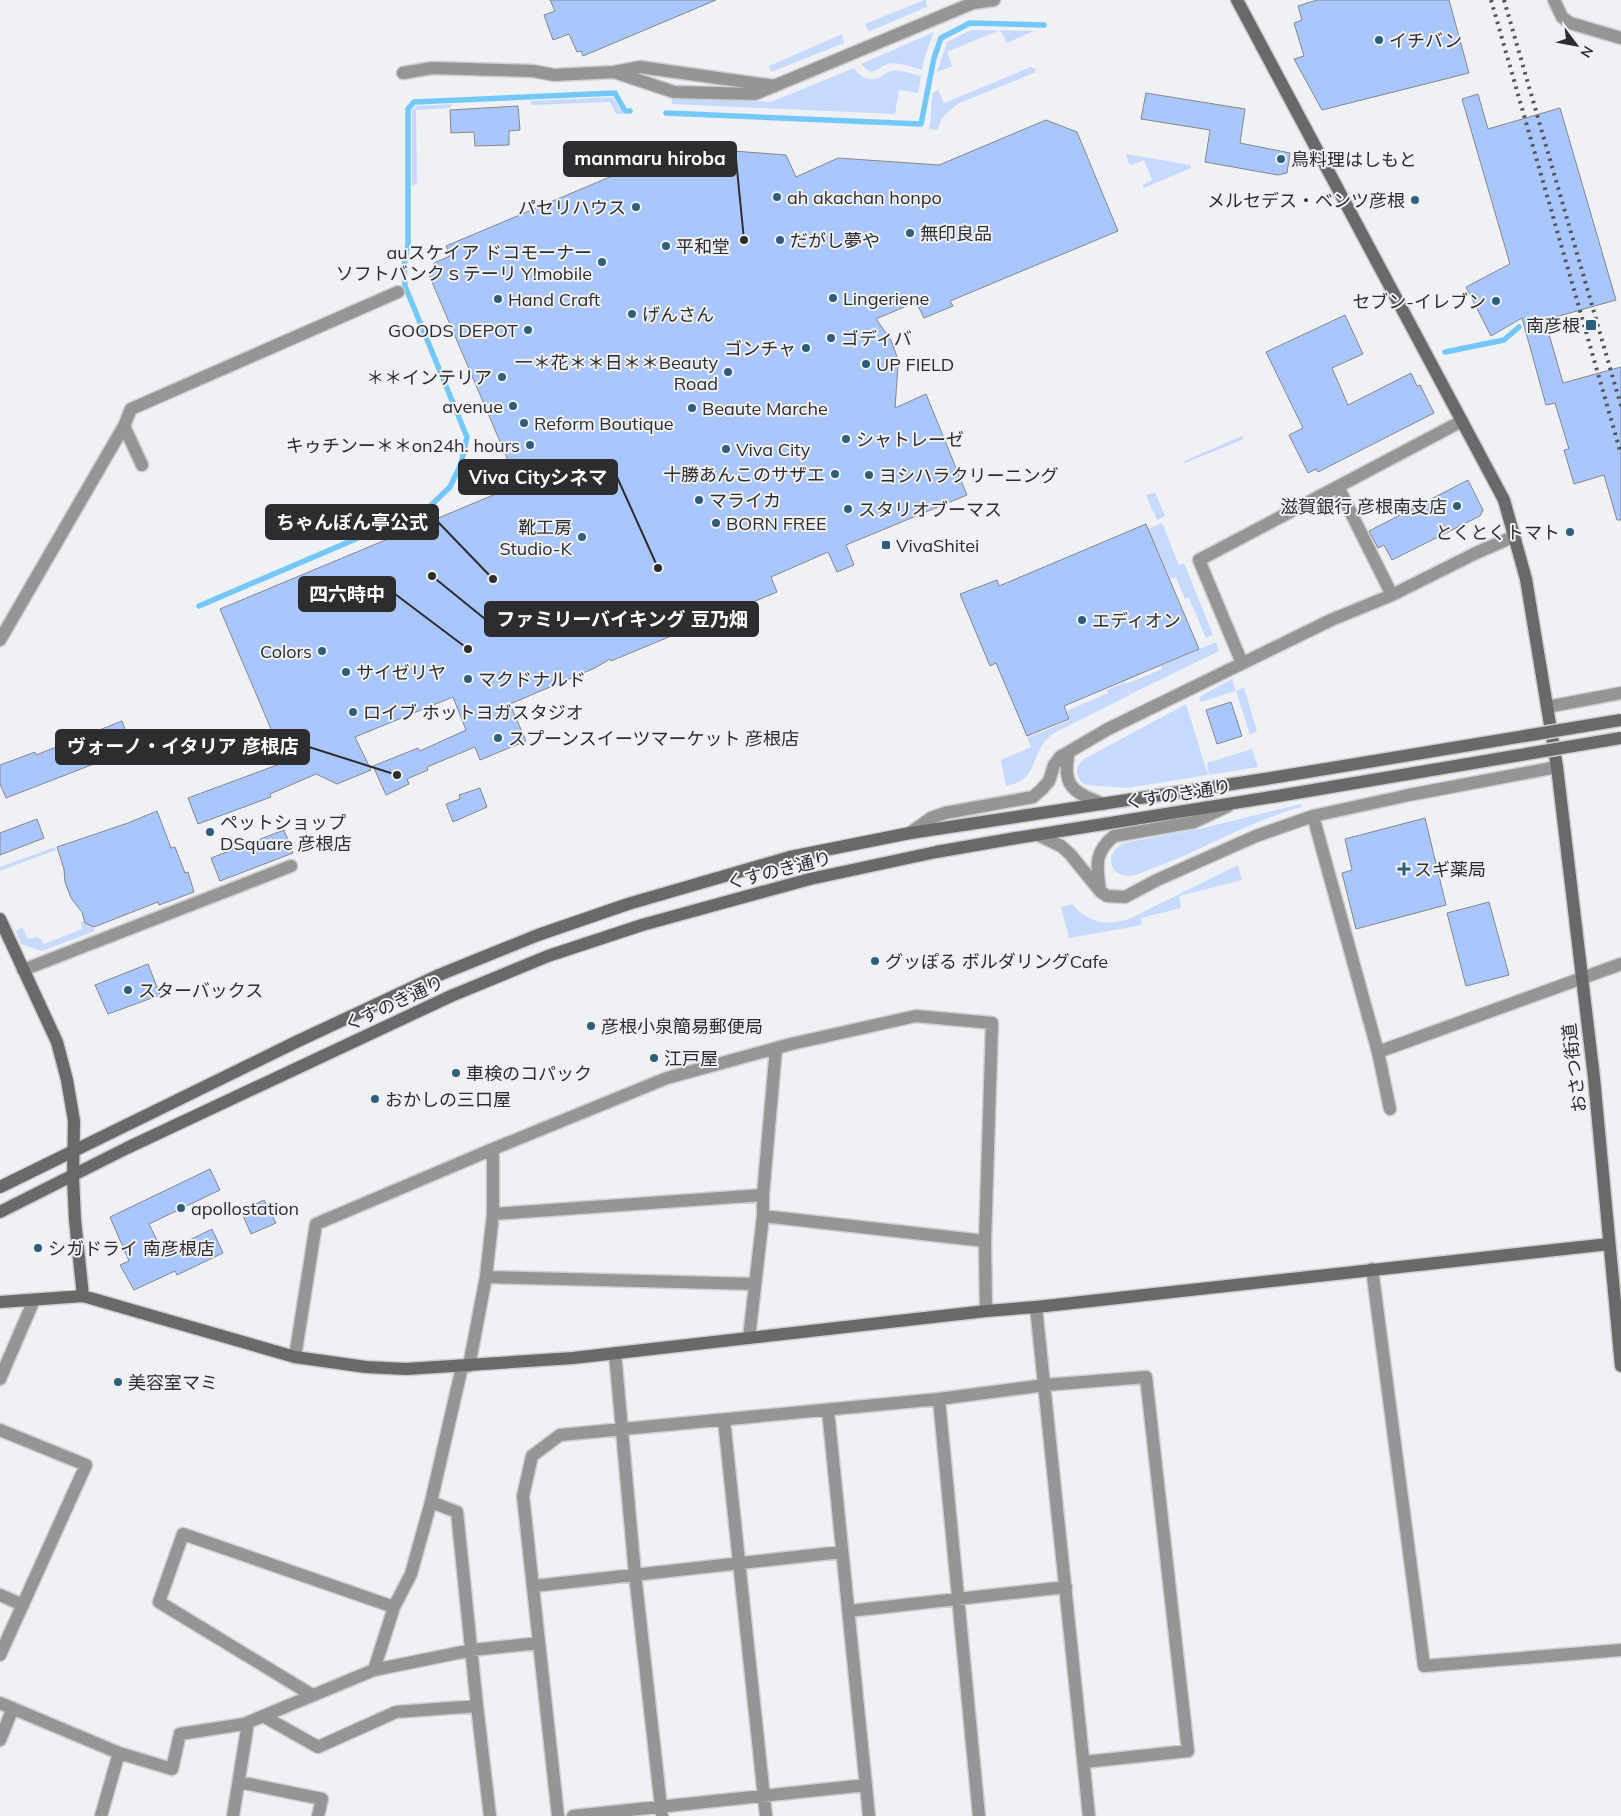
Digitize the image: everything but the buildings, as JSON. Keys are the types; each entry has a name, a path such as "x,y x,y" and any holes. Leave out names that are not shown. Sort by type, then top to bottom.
{"street":[{"path":"614,72 674,92 755,94 973,2 994,0"},
{"name":"おさつ街道","path":"1237,0 1504,500 1515,536 1526,579 1557,767 1594,1078 1621,1366"},
{"path":"1554,0 1562,17 1570,23 1621,38"},
{"path":"403,73 432,68 533,71 554,75 614,72 640,66 775,86"},
{"path":"0,640 124,426 131,409 398,292"},
{"path":"1242,663 1199,560 1462,421"},
{"path":"124,426 142,465"},
{"path":"1338,487 1392,595"},
{"path":"910,833 932,818 945,813 1033,797 1049,780 1054,765 1060,757 1108,728 1331,620 1392,595 1476,553 1515,536"},
{"path":"1547,707 1621,693"},
{"name":"くすのき通り","path":"0,1187 415,986 538,935 628,904 790,857 910,833 1265,779 1621,720"},
{"name":"くすのき通り","path":"0,1212 127,1148 433,1004 548,956 642,925 810,879 936,852 1621,738"},
{"path":"1069,752 1066,773 1074,789 1084,796 1104,804"},
{"path":"1038,835 1061,846 1070,854 1100,891 1107,896 1125,897 1157,880 1256,836 1313,816 1409,795 1557,767"},
{"path":"1100,891 1097,867 1099,854 1104,844 1114,836 1194,822 1236,802"},
{"path":"1313,816 1378,1052 1390,1109"},
{"path":"23,970 291,866"},
{"path":"0,919 57,1042 67,1080 74,1121 75,1150 73,1176 75,1220 83,1296"},
{"path":"1378,1052 1621,964"},
{"path":"295,1357 316,1224 493,1148 667,1078 776,1048 916,1016 992,1023 985,1241 986,1311"},
{"path":"749,1338 763,1216 763,1195 776,1048"},
{"path":"374,1670 394,1607 411,1574 431,1502 486,1277 494,1214 493,1148"},
{"path":"494,1214 763,1195"},
{"path":"763,1216 985,1241"},
{"path":"0,1302 83,1296 295,1357 366,1367 406,1369 465,1366 615,1353 1609,1244"},
{"path":"1372,1269 1424,1666 1621,1650"},
{"path":"486,1277 755,1284"},
{"path":"0,1379 34,1300"},
{"path":"1036,1306 1090,1816"},
{"path":"615,1353 635,1574 661,1811"},
{"path":"558,1816 523,1496 532,1456 560,1435 939,1399 1045,1385 1146,1377 1188,1751 1084,1762"},
{"path":"939,1399 979,1816"},
{"path":"828,1410 869,1816"},
{"path":"724,1420 766,1816"},
{"path":"0,1430 86,1466 0,1655"},
{"path":"431,1502 457,1512 490,1816"},
{"path":"312,1695 159,1602 183,1534 394,1607"},
{"path":"534,1586 842,1552"},
{"path":"849,1611 957,1598 1066,1588"},
{"path":"0,1595 23,1605"},
{"path":"0,1702 118,1753 172,1769 180,1734 244,1724 374,1670 472,1650 539,1643"},
{"path":"263,1716 318,1747 396,1712 477,1706"},
{"path":"0,1740 14,1708"},
{"path":"232,1816 247,1729 244,1724"},
{"path":"101,1816 118,1753"},
{"path":"239,1782 322,1799 318,1816"},
{"path":"573,1816 661,1811 764,1796 866,1785"}],"shaded area":[{"path":"926,0 927,7 868,31 865,24"},
{"path":"971,30 999,30 947,52 952,66 937,72 947,42"},
{"path":"1000,30 1034,31 1007,43"},
{"path":"934,32 922,70 894,63 870,72 861,64"},
{"path":"842,34 844,43 771,72 769,66"},
{"path":"1031,67 1036,70 1034,73 957,104 942,118 937,130 929,129 933,93 938,90 944,103"},
{"path":"854,68 868,79 878,78 893,71 921,76 918,93 899,90 895,114 672,104 672,99 676,98 771,102"},
{"path":"613,97 623,114 616,114 610,102 531,105 531,101"},
{"path":"452,104 450,108 416,110 417,183 412,186 412,110 417,106"},
{"path":"1126,154 1190,165 1191,168 1144,188 1142,185 1152,180 1144,160 1132,165 1129,164"},
{"path":"1242,436 1244,439 1185,463 1184,461"},
{"path":"1155,492 1165,516 1157,520 1146,495"},
{"path":"1162,523 1179,565 1184,563 1213,635 1206,638 1189,598 1185,599 1176,577 1170,579 1148,529"},
{"path":"1216,642 1219,651 1131,694 1127,687 1130,695 1050,736 1043,744 1030,772 1025,778 1017,783 1006,786 1001,761 1031,747 1027,738 1070,720 1067,711 1108,693 1107,690 1162,669 1161,666"},
{"path":"1232,679 1236,691 1201,702 1199,697"},
{"path":"1244,687 1257,731 1250,735 1236,691"},
{"path":"1186,704 1208,775 1127,788 1085,785 1079,779 1077,769 1084,759"},
{"path":"1252,749 1258,767 1209,775 1207,763"},
{"path":"1301,804 1301,807 1283,812 1135,875 1127,876 1120,874 1112,865 1113,853 1124,843 1199,829"},
{"path":"55,847 56,850 0,871 0,867"},
{"path":"1238,865 1242,880 1179,896 1181,908 1141,918 1142,925 1069,938 1061,907 1072,904 1091,919 1105,922 1121,921 1129,919"},
{"path":"89,920 95,931 42,951 21,944 16,931 22,927 28,939 37,937 44,944 82,929 81,922"}],"waterway":[{"path":"666,113 921,124 934,58 941,38 970,23 1044,25"},
{"path":"199,606 428,508 450,487 461,464 467,437 405,286 404,266 408,245 408,109 414,102 615,93 625,111 630,111"},
{"path":"1445,352 1504,340 1519,327"}],"railway":[{"path":"1491,0 1621,454"},
{"path":"1504,0 1621,406"}],"place":[{"name":"イチバン","path":"1379,40"},
{"name":"鳥料理はしもと","path":"1281,159"},
{"name":"ah akachan honpo","path":"777,197"},
{"name":"メルセデス・ベンツ彦根","path":"1415,200"},
{"name":"パセリハウス","path":"636,207"},
{"name":"無印良品","path":"910,233"},
{"name":"manmaru hiroba","path":"744,240"},
{"name":"だがし夢や","path":"780,240"},
{"name":"平和堂","path":"666,246"},
{"name":"auスケイア ドコモーナー ソフトバンクｓテーリ Y!mobile","path":"602,262"},
{"name":"Lingeriene","path":"833,298"},
{"name":"Hand Craft","path":"498,299"},
{"name":"セブン-イレブン","path":"1496,301"},
{"name":"げんさん","path":"632,314"},
{"name":"南彦根","path":"1591,325"},
{"name":"GOODS DEPOT","path":"528,330"},
{"name":"ゴディバ","path":"831,338"},
{"name":"ゴンチャ","path":"806,348"},
{"name":"UP FIELD","path":"866,364"},
{"name":"一＊花＊＊日＊＊Beauty Road","path":"728,372"},
{"name":"＊＊インテリア","path":"502,377"},
{"name":"avenue","path":"513,406"},
{"name":"Beaute Marche","path":"692,408"},
{"name":"Reform Boutique","path":"524,423"},
{"name":"シャトレーゼ","path":"846,439"},
{"name":"キゥチンー＊＊on24h. hours","path":"530,445"},
{"name":"Viva City","path":"726,449"},
{"name":"十勝あんこのサザエ","path":"835,474"},
{"name":"ヨシハラクリーニング","path":"869,475"},
{"name":"マライカ","path":"699,500"},
{"name":"滋賀銀行 彦根南支店","path":"1457,506"},
{"name":"スタリオブーマス","path":"848,509"},
{"name":"BORN FREE","path":"716,523"},
{"name":"とくとくトマト","path":"1570,532"},
{"name":"靴工房 Studio-K","path":"582,537"},
{"name":"VivaShitei","path":"886,545"},
{"name":"Viva Cityシネマ","path":"658,568"},
{"name":"ファミリーバイキング 豆乃畑","path":"432,576"},
{"name":"ちゃんぽん亭公式","path":"493,579"},
{"name":"エディオン","path":"1082,620"},
{"name":"四六時中","path":"468,649"},
{"name":"Colors","path":"322,651"},
{"name":"サイゼリヤ","path":"346,672"},
{"name":"マクドナルド","path":"468,679"},
{"name":"ロイブ ホットヨガスタジオ","path":"353,712"},
{"name":"スプーンスイーツマーケット 彦根店","path":"498,738"},
{"name":"ヴォーノ・イタリア 彦根店","path":"397,775"},
{"name":"ペットショップ DSquare 彦根店","path":"210,832"},
{"name":"スギ薬局","path":"1404,869"},
{"name":"グッぽる ボルダリングCafe","path":"875,961"},
{"name":"スターバックス","path":"128,990"},
{"name":"彦根小泉簡易郵便局","path":"591,1026"},
{"name":"江戸屋","path":"654,1058"},
{"name":"車検のコパック","path":"456,1073"},
{"name":"おかしの三口屋","path":"375,1099"},
{"name":"apollostation","path":"181,1208"},
{"name":"シガドライ 南彦根店","path":"38,1248"},
{"name":"美容室マミ","path":"118,1382"}]}
